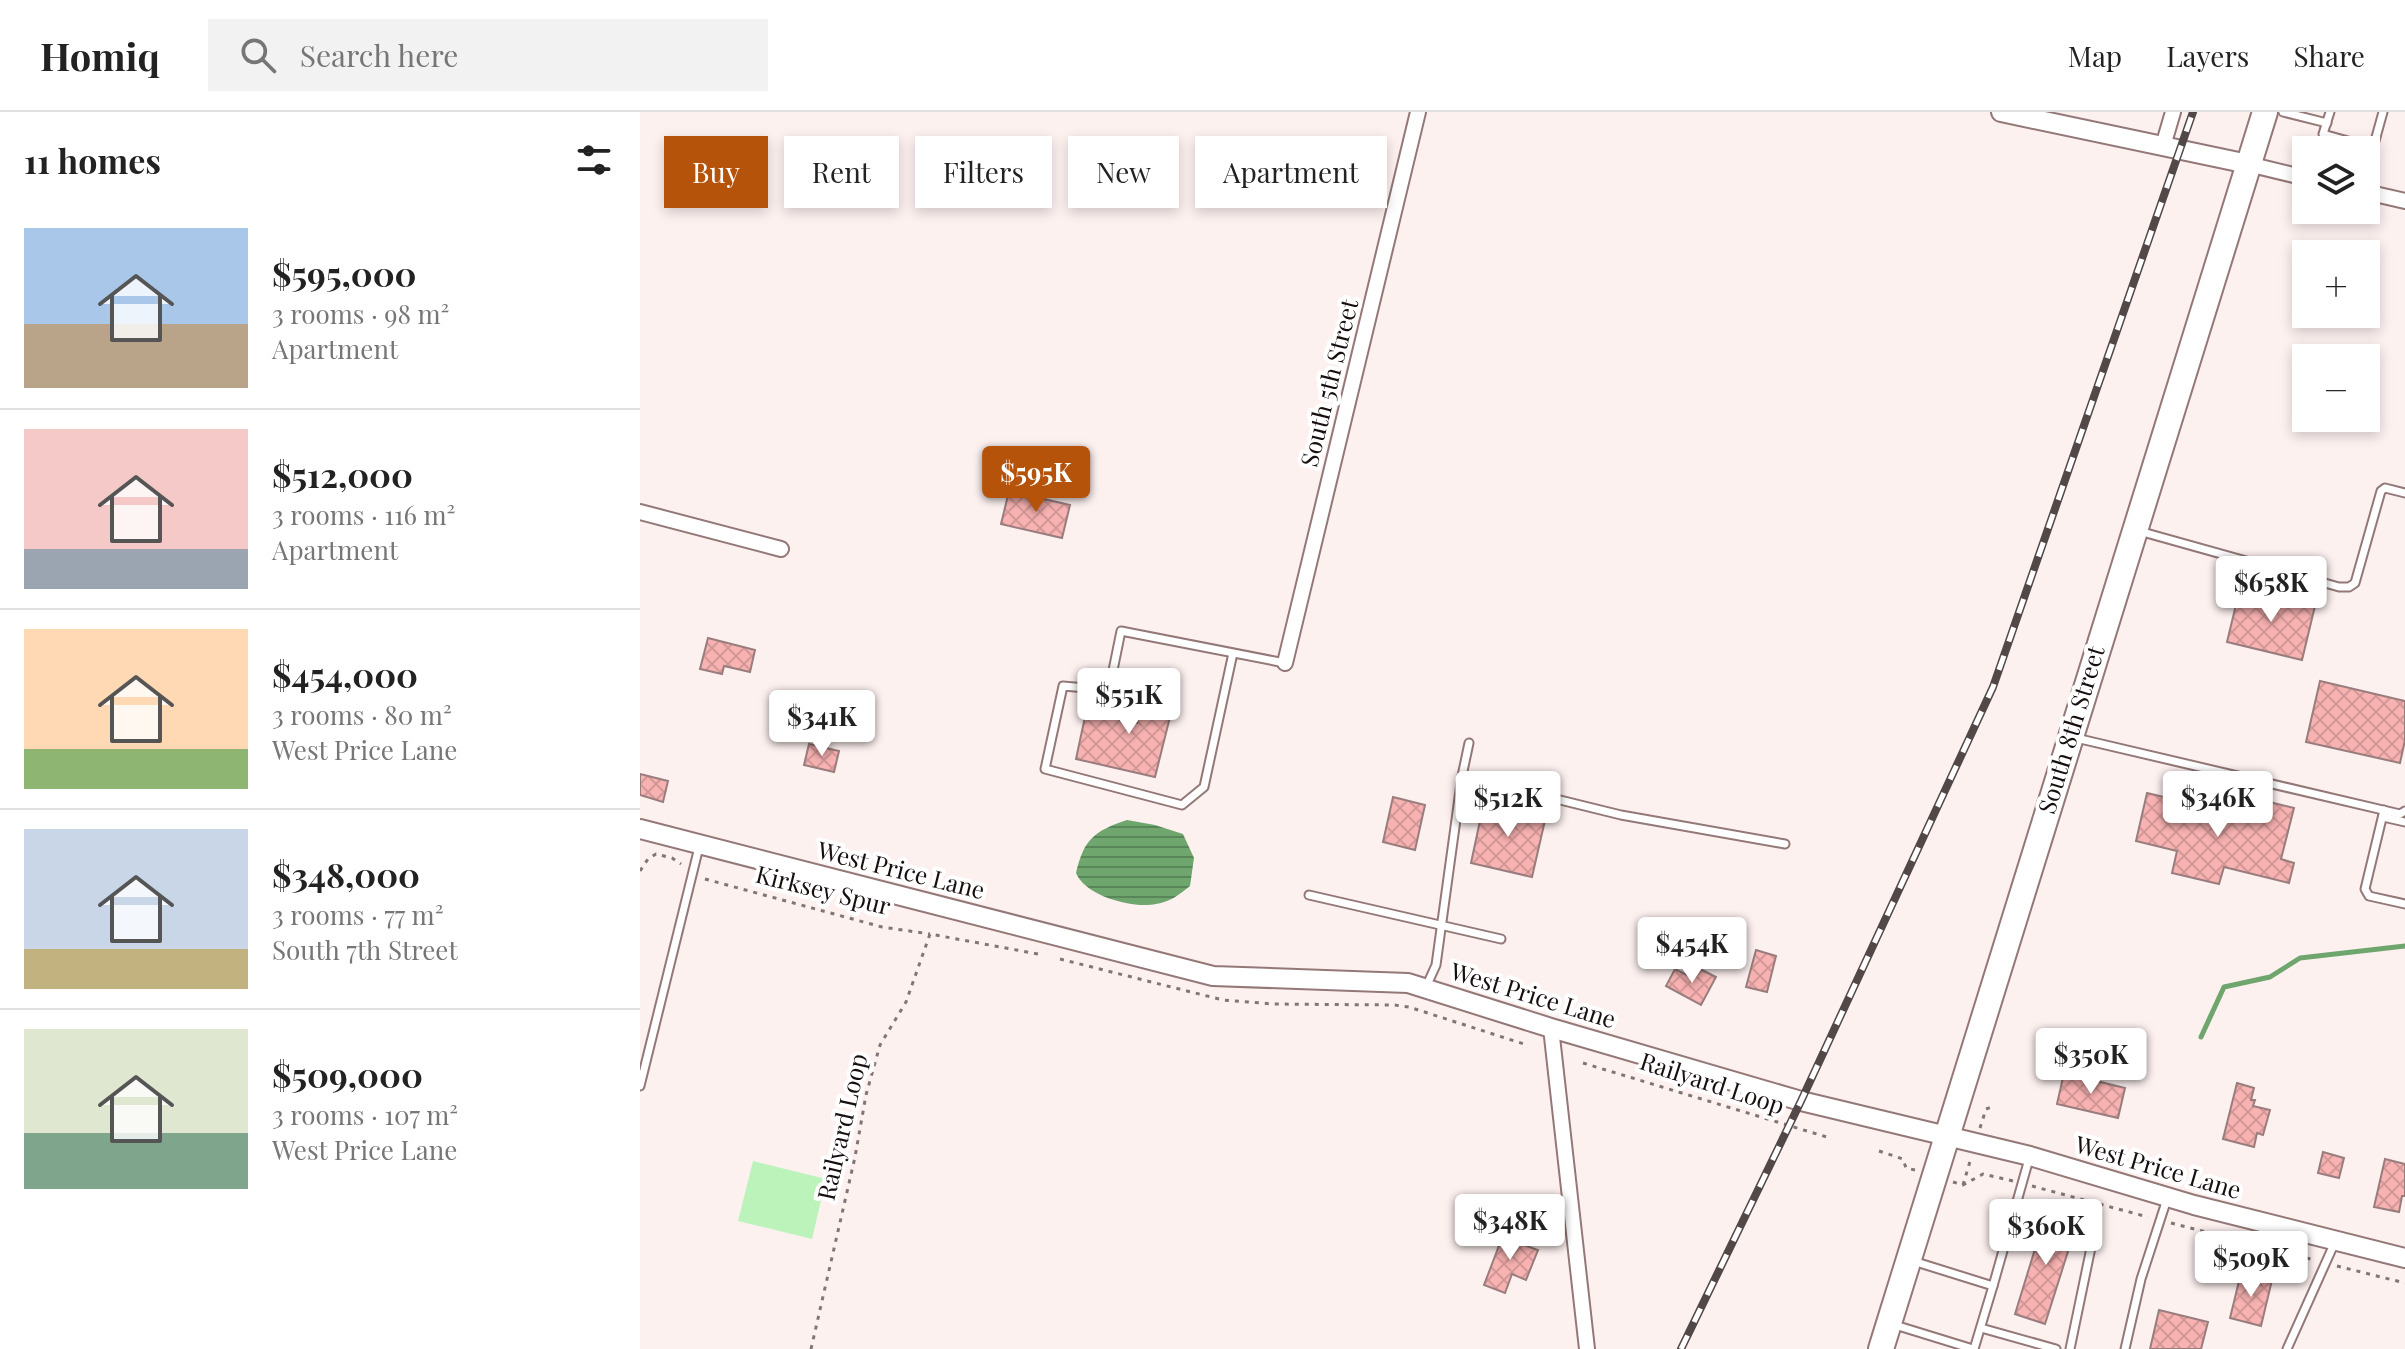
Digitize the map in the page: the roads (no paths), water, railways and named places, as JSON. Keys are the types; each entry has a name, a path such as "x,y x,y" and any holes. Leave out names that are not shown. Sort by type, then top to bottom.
{"main road":[{"name":"South 8th Street","path":"1881,1349 2265,112"}],"street":[{"name":"South 5th Street","path":"1285,663 1418,112"},
{"path":"2001,112 2292,175"},
{"path":"2163,146 2173,112"},
{"path":"2380,195 2405,201"},
{"path":"640,512 781,549"},
{"name":"West Price Lane","path":"640,829 1213,976 1408,983 1801,1101 2030,1156 2167,1197 2405,1258"},
{"path":"1551,1028 1587,1349"}],"lane":[{"path":"2283,112 2327,123"},
{"path":"2330,112 2323,134 2373,148 2383,112"},
{"path":"2134,529 2339,587 2349,587 2355,583 2381,491 2385,488 2405,493"},
{"path":"1233,653 1204,787 1182,805 1045,769 1063,686 1109,690 1121,631 1285,663"},
{"path":"2070,737 2384,813 2405,822"},
{"path":"1425,989 1436,965 1469,743"},
{"path":"1462,776 1621,815 1785,844"},
{"path":"2384,813 2400,814 2405,811"},
{"path":"2384,813 2365,889 2369,896 2405,904"},
{"path":"640,1086 700,844"},
{"path":"1309,895 1501,939"},
{"path":"1889,1323 1974,1349 2030,1156"},
{"path":"2125,1349 2141,1279 2167,1197"},
{"path":"2070,1349 2093,1238"},
{"path":"2287,1349 2336,1240"},
{"path":"1907,1259 1993,1286"},
{"path":"1981,1328 2056,1349"}],"waterway":[{"path":"2201,1037 2224,987 2270,977 2300,958 2405,946"}],"railway":[{"path":"1681,1349 1801,1101 1993,687 2193,112"}]}
